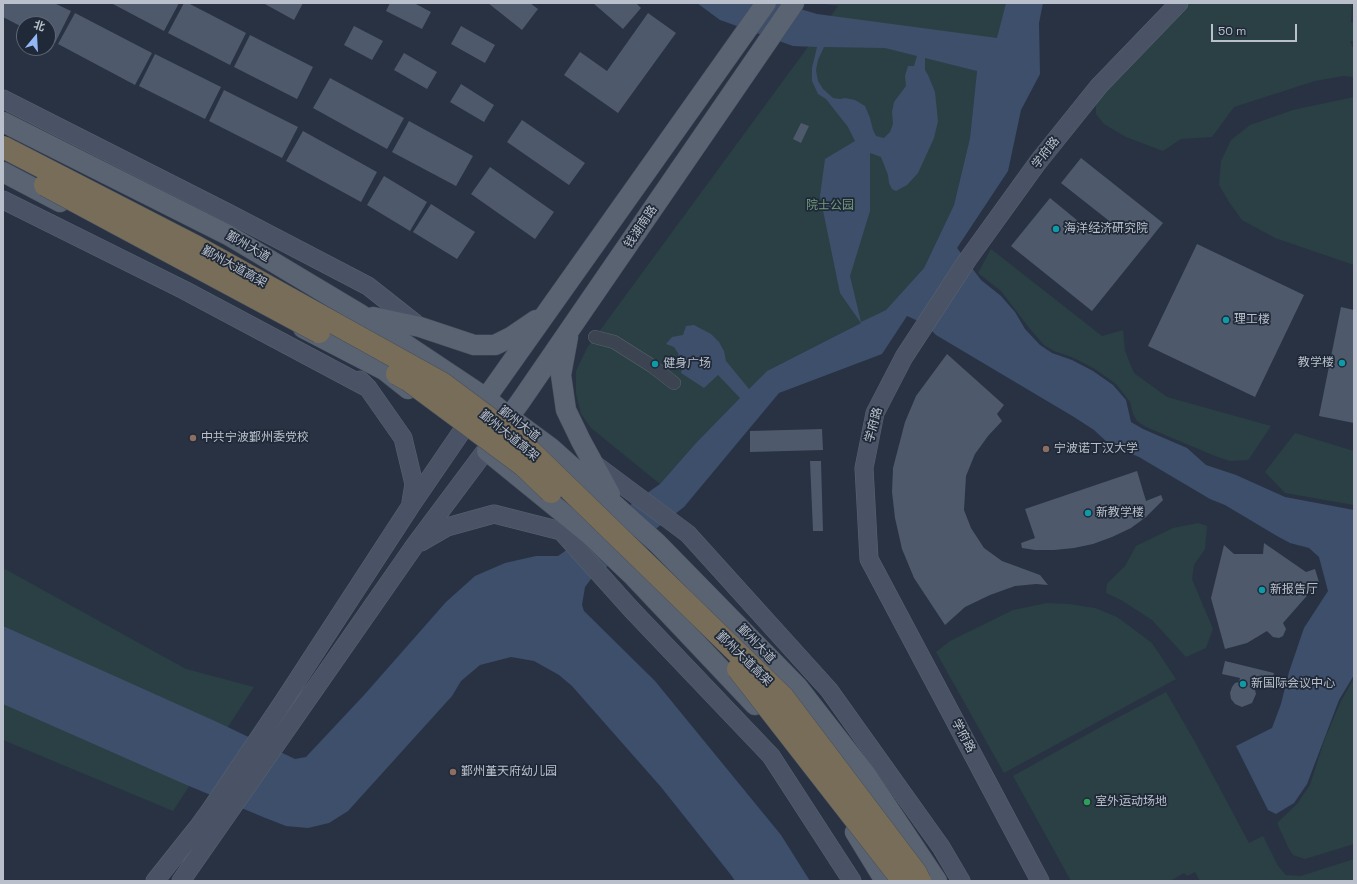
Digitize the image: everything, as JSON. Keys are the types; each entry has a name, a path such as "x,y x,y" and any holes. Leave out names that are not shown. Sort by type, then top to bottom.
{"highway":[{"name":"鄞州大道高架","path":"3,147 197,247 442,383 521,442 783,697 911,866 920,881"},
{"name":"鄞州大道高架","path":"3,163 408,380 524,466 732,661 903,881"}],"main road":[{"path":"462,431 548,312 766,3"},
{"name":"钱湖南路","path":"486,450 794,3"},
{"name":"鄞州大道","path":"3,122 228,235 360,314 486,398 551,448 657,543 797,686 866,776 937,881"},
{"path":"3,172 384,370 486,450 589,534 633,576 752,701 838,807 885,881"},
{"path":"360,314 420,327 474,345 495,345 511,337 548,312"},
{"path":"569,331 561,375 566,410 581,441 618,508"}],"street":[{"name":"学府路","path":"1040,881 869,560 864,468 875,413 904,357 968,259 1038,162 1099,86 1178,3"},
{"name":"鄞州大道","path":"3,99 368,286 420,327"},
{"path":"3,200 184,290 368,388"},
{"path":"311,332 368,388 404,438 414,484 410,507"},
{"path":"595,337 614,342 652,366 674,383"},
{"path":"155,881 211,809 410,507 462,431"},
{"path":"181,881 230,813 415,545 486,450"},
{"name":"鄞州大道","path":"593,462 688,534 829,690 941,847 961,881"},
{"path":"415,545 447,527 494,514 561,531 589,534"},
{"path":"561,531 631,609 771,756 852,881"}],"green space":[{"name":"院士公园","path":"817,3 1006,3 998,38 977,71 970,138 954,205 924,268 886,310 767,371 696,443 660,484 591,428 581,414 576,393 576,371 587,348 838,6"},
{"path":"1189,3 1352,3 1351,22 1354,23 1354,41 1350,41 1354,51 1354,77 1343,76 1315,81 1234,107 1212,137 1181,139 1163,151 1126,137 1104,124 1096,114 1096,100"},
{"path":"1354,97 1354,265 1275,238 1242,220 1219,185 1221,161 1231,140 1250,125 1293,110"},
{"path":"991,249 1102,336 1123,330 1125,351 1134,373 1167,397 1271,426 1249,459 1230,461 1215,456 1146,427 1137,421 1133,414 1130,402 1116,384 1095,369 1044,345 1001,291 978,273"},
{"path":"1295,433 1354,451 1354,505 1285,493 1265,472"},
{"path":"1198,523 1207,526 1205,549 1194,565 1192,579 1213,629 1206,648 1186,657 1152,620 1121,600 1106,593 1107,584 1125,566 1136,546 1173,528"},
{"path":"3,568 186,669 254,687 173,811 3,740"},
{"path":"1047,603 1069,604 1095,608 1117,617 1152,643 1176,679 1004,773 936,652 950,641 1013,610"},
{"path":"1354,678 1354,844 1305,859 1293,855 1277,823 1297,804 1310,785 1324,741 1341,701"},
{"path":"1166,692 1195,742 1249,843 1263,836 1278,866 1286,875 1301,876 1354,859 1354,881 1200,881 1195,872 1187,876 1184,873 1170,881 1071,881 1013,776"}],"water":[{"path":"697,3 780,3 817,14 997,38 1006,3 1043,3 1039,23 1040,74 1021,110 1008,171 957,248 981,280 1001,296 1015,312 1025,329 1040,345 1052,353 1072,360 1093,371 1113,385 1126,400 1131,422 1143,429 1187,448 1206,465 1236,475 1285,497 1354,510 1354,675 1339,700 1307,784 1294,803 1276,814 1268,810 1236,746 1272,728 1281,704 1289,672 1304,628 1328,591 1319,557 1309,548 1290,543 1225,505 1210,499 1139,457 1107,442 1094,430 1074,417 936,335 925,324 907,316 882,354 779,393 684,507 591,579 585,587 582,605 584,611 655,681 781,835 810,881 735,881 661,787 572,686 559,675 534,661 511,657 480,665 461,681 452,696 348,811 329,823 308,828 286,826 263,817 3,704 3,626 217,722 295,759 306,757 365,694 446,602 475,576 505,563 536,556 558,556 660,484 696,443 740,398 718,375 704,388 681,373 682,369 678,353 674,347 666,344 672,337 683,335 686,326 694,325 711,334 719,342 724,351 726,361 749,389 767,371 861,323 840,293 820,196 825,159 855,141 848,127 826,99 818,94 812,81 812,68 817,47 793,46 720,20","holes":["824,47 885,48 917,56 914,66 908,66 905,76 906,86 894,102 892,112 893,124 890,132 884,138 876,136 865,106 855,100 833,98 823,89 818,81 816,70 818,60","925,58 977,71 970,138 954,205 924,268 886,310 861,322 850,276 870,211 870,153 881,157 888,175 889,183 892,189 896,191 907,185 918,173 934,138 938,121 935,92 925,70"]}],"building":[{"path":"3,3 54,3 71,11 56,41 56,16 16,16 16,24 3,17"},
{"path":"111,3 179,3 164,31"},
{"path":"184,3 188,3 246,33 230,65 168,33"},
{"path":"263,3 303,3 294,20"},
{"path":"390,3 414,3 431,12 422,29 386,11"},
{"path":"488,3 530,3 538,9 522,30"},
{"path":"593,3 636,3 641,8 623,29"},
{"path":"75,13 152,53 135,85 58,44"},
{"path":"648,13 676,33 618,113 564,75 580,52 607,71"},
{"path":"354,26 383,41 372,60 344,45"},
{"path":"461,26 495,45 485,63 451,44"},
{"path":"250,35 313,67 297,99 234,67"},
{"path":"404,53 437,72 427,89 394,70"},
{"path":"155,54 221,87 205,119 139,86"},
{"path":"330,78 404,118 387,149 313,108"},
{"path":"461,84 494,105 484,122 450,102"},
{"path":"224,90 298,127 282,158 209,121"},
{"path":"522,120 585,163 569,185 507,142"},
{"path":"409,121 473,156 456,186 392,152"},
{"path":"801,123 809,126 801,143 793,139"},
{"path":"303,131 377,172 361,202 286,161"},
{"name":"海洋经济研究院","path":"1081,158 1163,223 1092,311 1011,246 1050,198 1095,235 1108,220 1061,183"},
{"path":"490,167 554,212 535,239 471,194"},
{"path":"384,176 427,202 410,231 367,205"},
{"path":"431,204 475,232 457,259 413,232"},
{"name":"理工楼","path":"1197,244 1304,295 1255,397 1148,346"},
{"name":"教学楼","path":"1341,307 1354,310 1354,423 1319,416"},
{"path":"947,354 1004,405 997,414 1002,421 988,436 975,454 966,476 964,510 971,528 984,548 1002,561 1040,575 1048,585 1036,584 1015,586 990,595 965,607 945,625 914,578 902,549 895,518 892,492 893,468 905,422 916,396"},
{"path":"822,429 823,450 750,452 750,431"},
{"path":"810,461 821,461 823,531 813,531"},
{"name":"新教学楼","path":"1137,471 1146,501 1161,495 1163,500 1146,517 1131,528 1093,544 1074,548 1035,550 1022,548 1021,543 1035,538 1025,509"},
{"name":"新报告厅","path":"1264,543 1306,572 1315,569 1319,582 1283,623 1286,629 1283,636 1279,638 1273,637 1267,631 1247,643 1225,649 1211,598 1224,545 1234,554 1263,554"},
{"name":"新国际会议中心","path":"1225,661 1274,673 1271,686 1252,681 1251,685 1256,694 1252,703 1242,707 1235,704 1231,699 1230,693 1232,687 1235,683 1239,682 1240,678 1222,674"}],"place":[{"name":"海洋经济研究院","path":"1056,229"},
{"name":"理工楼","path":"1226,320"},
{"name":"教学楼","path":"1342,363"},
{"name":"健身广场","path":"655,364"},
{"name":"中共宁波鄞州委党校","path":"193,438"},
{"name":"宁波诺丁汉大学","path":"1046,449"},
{"name":"新教学楼","path":"1088,513"},
{"name":"新报告厅","path":"1262,590"},
{"name":"新国际会议中心","path":"1243,684"},
{"name":"鄞州堇天府幼儿园","path":"453,772"},
{"name":"室外运动场地","path":"1087,802"}]}
